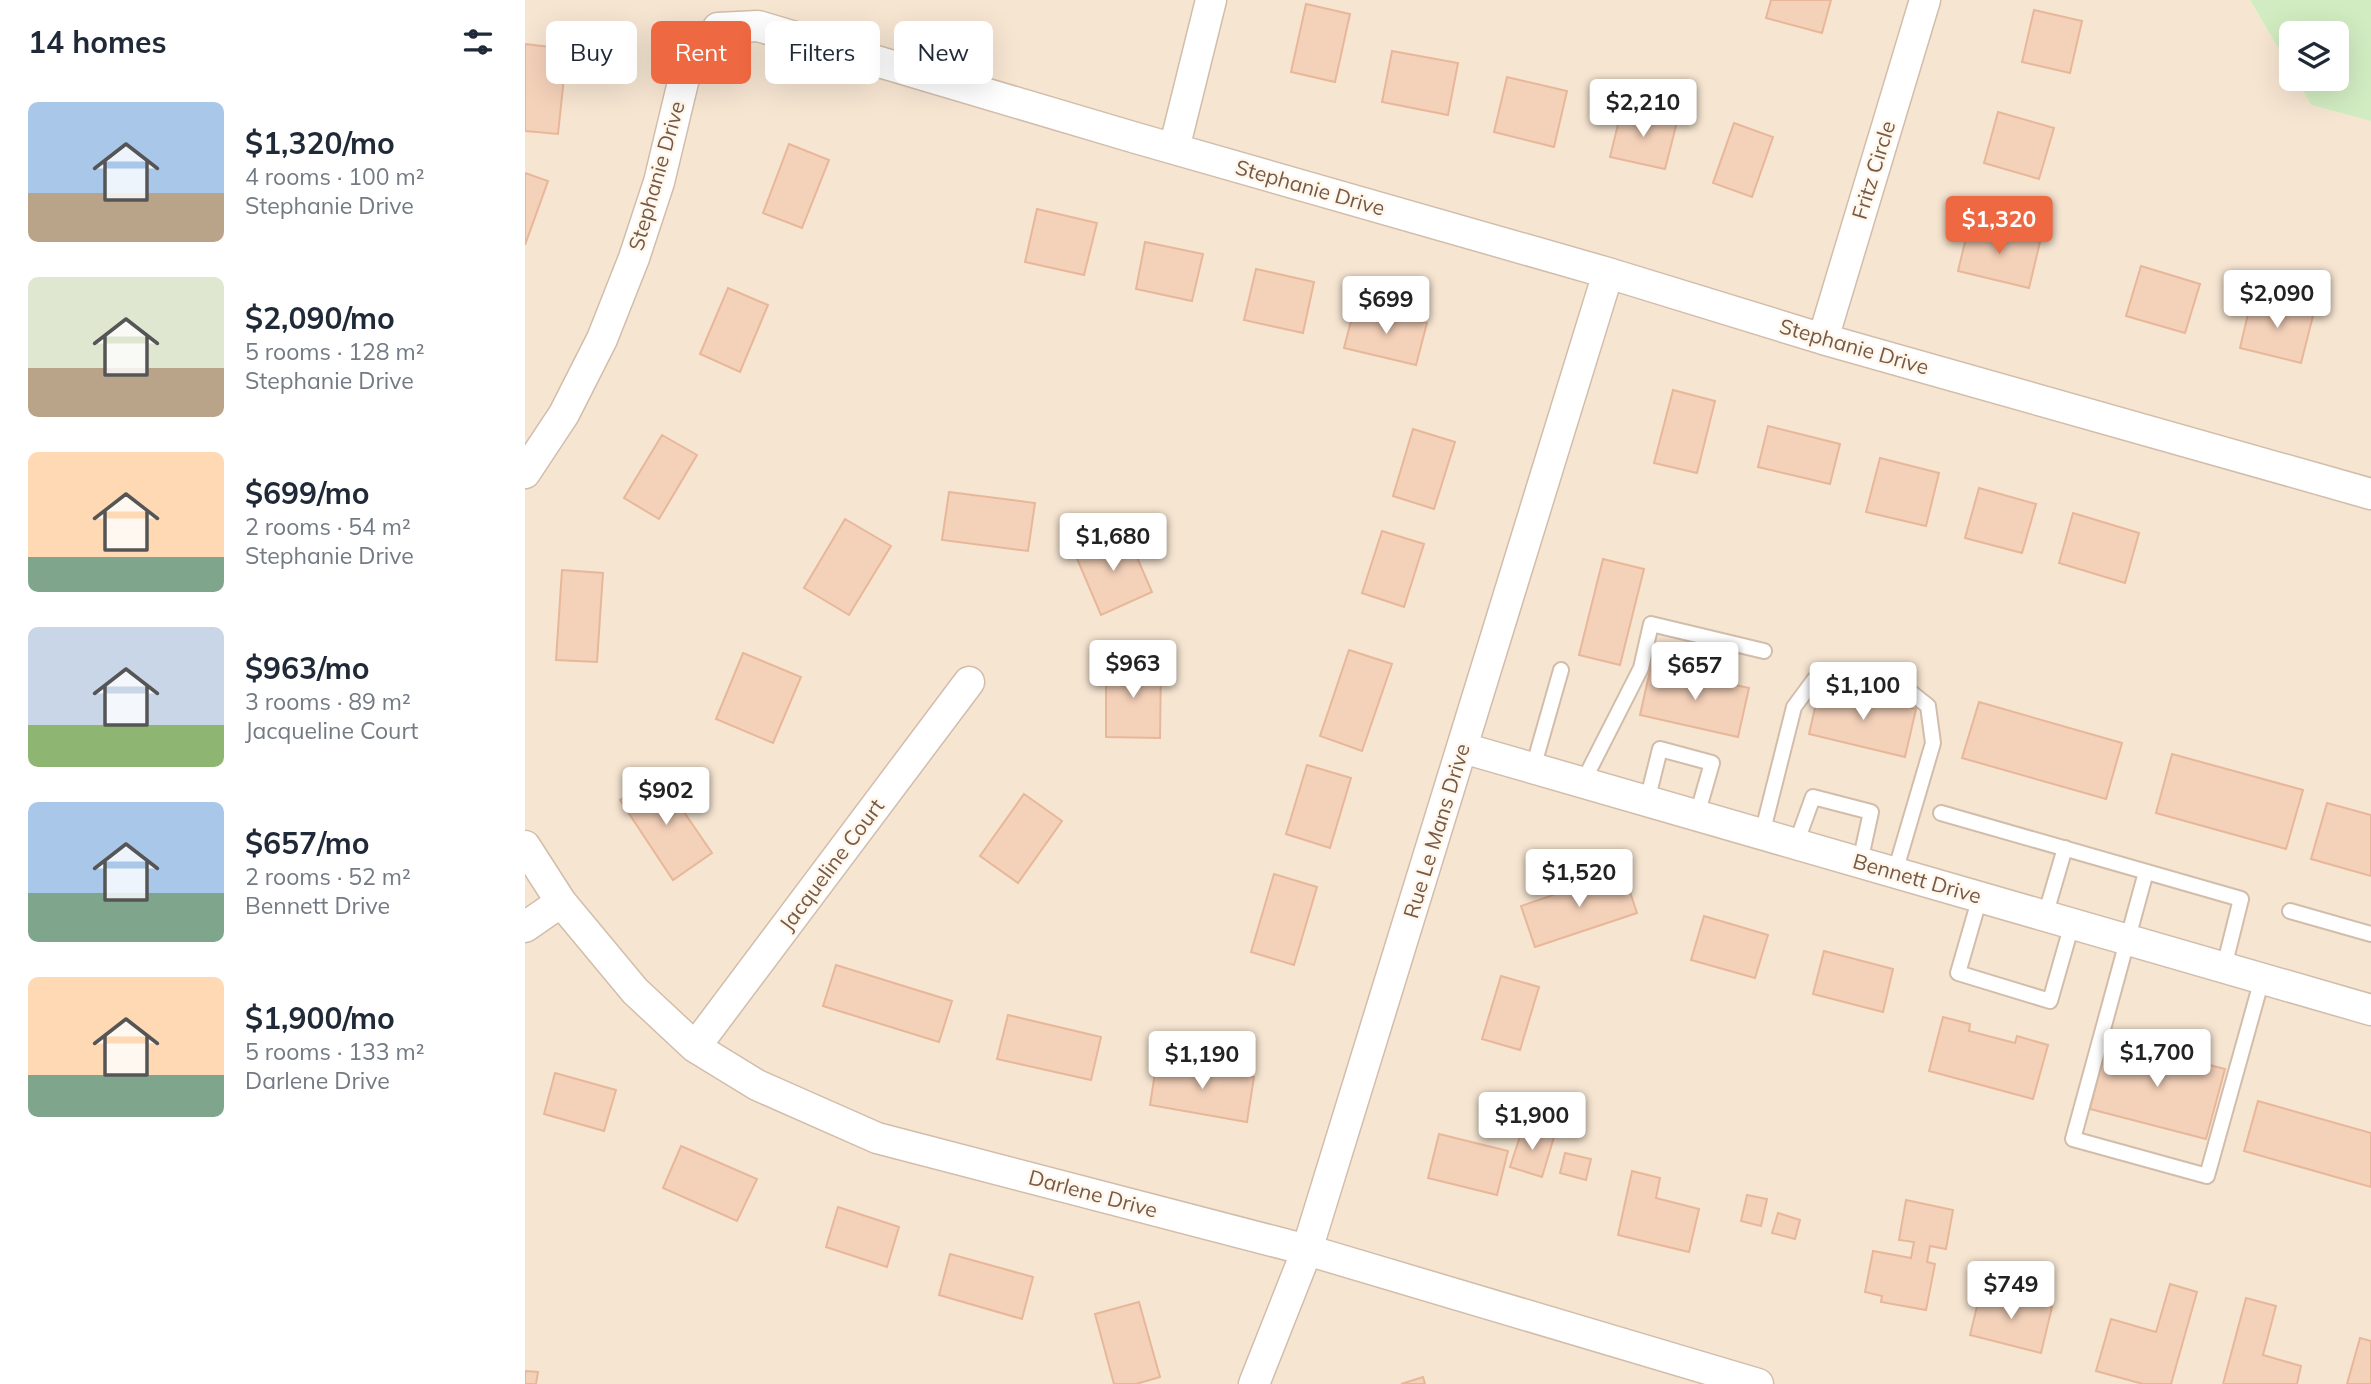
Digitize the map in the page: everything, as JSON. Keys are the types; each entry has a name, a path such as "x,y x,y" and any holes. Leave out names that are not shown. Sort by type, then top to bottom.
{"street":[{"path":"1174,149 1211,0"},
{"name":"Fritz Circle","path":"1823,339 1925,0"},
{"name":"Stephanie Drive","path":"525,473 564,414 602,338 634,258 659,182 684,78 718,28 758,26 1608,273 1823,339 2371,494"},
{"name":"Rue Le Mans Drive","path":"1254,1384 1307,1250 1608,273"},
{"name":"Jacqueline Court","path":"695,1047 969,682"},
{"name":"Bennett Drive","path":"1463,748 2371,1010"},
{"name":"Darlene Drive","path":"525,846 561,902 635,991 695,1047 757,1085 877,1138 1307,1250 1758,1384"},
{"path":"525,927 561,902"}],"lane":[{"path":"1584,782 1641,667 1651,624 1764,651"},
{"path":"1533,768 1561,670"},
{"path":"1762,834 1794,707 1814,680 1865,678 1904,687 1928,706 1933,743 1895,872"},
{"path":"1647,801 1660,749 1712,763 1697,816"},
{"path":"1796,844 1813,797 1871,812 1860,862"},
{"path":"1941,813 2241,899 2224,968"},
{"path":"1980,897 1958,973 2050,1001 2065,848"},
{"path":"2146,872 2073,1139 2207,1176 2262,979"},
{"path":"2290,911 2371,934"}],"shaded area":[{"path":"525,0 2250,0 2279,50 2279,91 2303,91 2311,105 2371,121 2371,1384 525,1384"}],"green space":[{"path":"2250,0 2371,0 2371,121 2311,105 2303,91 2349,91 2349,21 2279,21 2279,50"}],"building":[{"path":"1771,0 1831,0 1822,33 1766,18"},
{"path":"1306,4 1350,14 1335,82 1291,72"},
{"path":"2034,10 2082,21 2070,73 2022,62"},
{"path":"525,44 546,46 546,84 563,84 558,134 525,131"},
{"path":"1392,51 1458,63 1448,115 1382,102"},
{"path":"1507,77 1567,91 1554,147 1494,132"},
{"path":"1622,108 1677,122 1665,169 1610,157"},
{"path":"1998,112 2054,128 2039,179 1984,163"},
{"path":"1734,123 1773,137 1752,197 1713,183"},
{"path":"789,144 829,160 802,228 763,213"},
{"path":"525,173 548,181 525,245"},
{"path":"1037,209 1097,223 1084,275 1025,262"},
{"path":"1969,225 2040,242 2029,288 1958,271"},
{"path":"1145,242 1203,254 1192,301 1136,289"},
{"path":"2141,266 2200,284 2185,333 2126,316"},
{"path":"1256,269 1314,282 1303,333 1244,320"},
{"path":"728,288 768,305 740,372 700,354"},
{"path":"2252,297 2314,312 2301,363 2240,348"},
{"path":"1355,306 1427,323 1416,365 1344,348"},
{"path":"1673,390 1715,401 1697,473 1654,463"},
{"path":"1768,426 1840,444 1830,484 1758,467"},
{"path":"1413,429 1455,442 1434,509 1393,496"},
{"path":"662,435 697,455 659,519 624,498"},
{"path":"1880,458 1939,473 1926,526 1866,512"},
{"path":"1979,488 2036,504 2022,553 1965,538"},
{"path":"949,492 1035,503 1028,551 942,540"},
{"path":"2073,513 2139,533 2125,583 2059,563"},
{"path":"845,519 891,546 849,615 804,588"},
{"path":"1382,531 1424,544 1404,607 1362,593"},
{"path":"1126,532 1152,592 1101,615 1075,554"},
{"path":"1603,559 1644,569 1620,665 1579,655"},
{"path":"562,570 603,573 597,662 556,660"},
{"path":"1349,650 1392,664 1362,751 1320,736"},
{"path":"743,653 801,677 773,743 716,719"},
{"path":"1106,663 1161,664 1160,738 1106,737"},
{"path":"1651,666 1749,688 1738,737 1640,715"},
{"path":"1820,686 1916,709 1905,757 1809,734"},
{"path":"1979,702 2122,743 2106,799 1962,758"},
{"path":"2172,754 2303,790 2286,849 2156,813"},
{"path":"1307,765 1351,778 1330,848 1286,834"},
{"path":"658,774 712,853 673,880 620,800"},
{"path":"1024,794 1062,821 1018,883 980,856"},
{"path":"2327,803 2371,815 2371,876 2311,859"},
{"path":"1623,871 1637,913 1535,947 1521,906"},
{"path":"1274,874 1317,887 1294,965 1251,952"},
{"path":"1704,916 1768,935 1755,978 1691,960"},
{"path":"1824,951 1893,969 1883,1012 1813,994"},
{"path":"836,965 952,1001 939,1042 823,1006"},
{"path":"1501,976 1539,987 1520,1050 1482,1039"},
{"path":"1008,1015 1101,1037 1091,1080 997,1059"},
{"path":"1943,1017 1970,1024 1969,1031 2015,1043 2017,1036 2048,1045 2033,1099 1929,1071"},
{"path":"2108,1039 2225,1069 2206,1139 2090,1109"},
{"path":"1157,1060 1254,1077 1247,1122 1150,1105"},
{"path":"555,1073 616,1090 604,1131 544,1114"},
{"path":"2258,1101 2371,1133 2371,1187 2244,1151"},
{"path":"1523,1127 1554,1137 1542,1177 1510,1167"},
{"path":"1439,1134 1508,1151 1497,1195 1428,1178"},
{"path":"681,1146 757,1179 737,1221 663,1188"},
{"path":"1565,1153 1591,1159 1586,1180 1560,1173"},
{"path":"1632,1171 1660,1178 1656,1198 1699,1209 1689,1252 1618,1235"},
{"path":"1747,1195 1767,1199 1761,1226 1741,1221"},
{"path":"1906,1200 1953,1210 1946,1249 1930,1246 1927,1262 1935,1264 1926,1310 1881,1302 1882,1296 1865,1292 1873,1251 1911,1258 1914,1242 1899,1240"},
{"path":"838,1207 899,1227 887,1267 826,1247"},
{"path":"1778,1213 1800,1220 1795,1239 1772,1233"},
{"path":"950,1254 1033,1277 1022,1319 939,1295"},
{"path":"2170,1284 2197,1292 2171,1384 2143,1384 2096,1371 2111,1319 2156,1332"},
{"path":"1981,1290 2052,1307 2041,1353 1970,1335"},
{"path":"2246,1298 2276,1306 2263,1355 2301,1366 2297,1384 2223,1384"},
{"path":"1139,1302 1160,1377 1136,1384 1114,1384 1095,1314"},
{"path":"2360,1338 2371,1341 2371,1384 2347,1384"},
{"path":"525,1371 538,1372 536,1384 525,1384"},
{"path":"1423,1377 1425,1384 1401,1384"}]}
